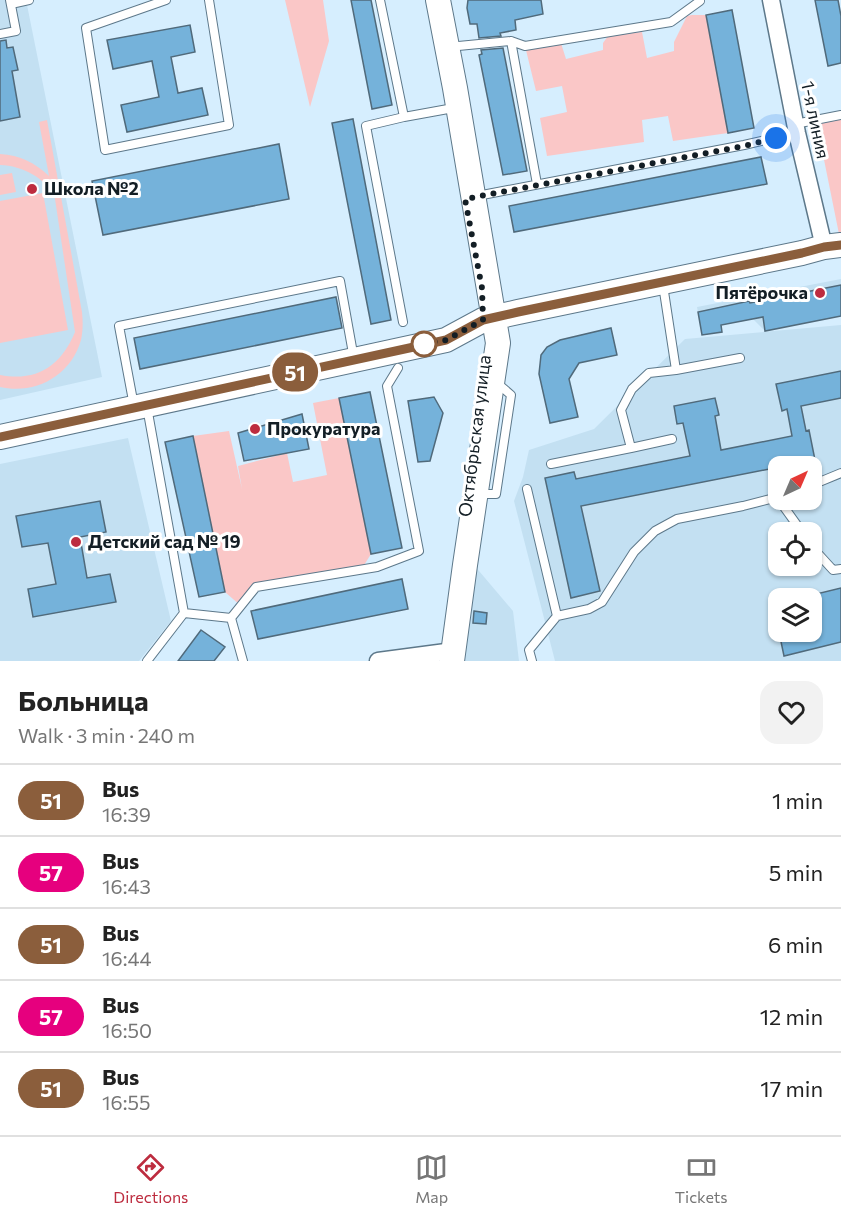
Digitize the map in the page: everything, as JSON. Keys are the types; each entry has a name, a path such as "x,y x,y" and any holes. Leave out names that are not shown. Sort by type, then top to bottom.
{"street":[{"name":"Октябрьская улица","path":"427,0 442,48 448,109 469,198 490,328 488,376 448,658"},
{"path":"438,0 442,48 469,198"},
{"name":"1-я линия","path":"771,0 796,129 835,250"},
{"path":"0,437 446,340 802,253 835,250"},
{"path":"378,661 448,658"}],"lane":[{"path":"0,34 16,31 10,2 29,0"},
{"path":"166,0 86,28 105,150 229,125 209,0"},
{"path":"380,0 404,117"},
{"path":"442,48 511,41 525,46 671,22 700,2"},
{"path":"511,41 537,184"},
{"path":"403,322 366,126 448,109"},
{"path":"469,198 744,146 841,115"},
{"path":"147,661 184,613 140,406 119,326 340,281 354,360"},
{"path":"663,287 676,370"},
{"path":"631,448 621,410 632,389 649,373 740,358"},
{"path":"231,618 256,587 377,567 419,551 387,386 398,368"},
{"path":"551,464 672,439"},
{"path":"822,481 841,473"},
{"path":"527,489 556,616"},
{"path":"532,661 529,650 556,616 589,609 602,602 634,552 655,531 677,519 768,500"},
{"path":"822,558 833,570 841,569"},
{"path":"184,613 231,618"},
{"path":"231,618 243,661"}],"shaded area":[{"name":"Школа №2","path":"0,0 26,0 102,377 0,400"},
{"path":"285,0 323,0 329,41 310,107"},
{"path":"706,15 728,133 673,141 668,116 642,120 644,142 547,156 540,118 567,112 562,86 536,91 525,46 560,40 566,59 603,50 603,43 608,36 642,32 647,58 674,51 674,42 687,16"},
{"path":"841,115 841,234 839,234 816,120"},
{"path":"47,120 82,312 82,337 76,353 60,373 38,385 13,389 0,387 0,375 25,376 46,369 63,354 75,332 55,199 51,191 32,174 25,170 0,165 0,154 14,156 33,164 49,176 39,122"},
{"path":"12,173 16,192 0,195 0,175"},
{"path":"43,193 68,330 0,343 0,201"},
{"path":"841,279 841,316 765,331 753,319 722,325 722,332 702,335 697,307"},
{"path":"841,325 841,661 555,661 514,501 523,477 529,450 594,429 685,339"},
{"path":"339,398 371,554 361,570 256,587 241,606 225,592 193,436 229,431 242,489 238,466 287,453 293,482 327,475 313,403"},
{"name":"Детский сад № 19","path":"128,438 171,621 139,661 0,661 0,464"},
{"path":"468,558 513,611 519,661 455,661"}],"building":[{"path":"351,0 371,0 392,105 372,109"},
{"path":"468,0 541,0 543,14 515,20 516,30 500,33 501,36 479,38 477,24 470,24"},
{"path":"815,0 838,0 841,16 841,63 828,66"},
{"path":"732,10 754,128 728,133 706,15"},
{"path":"190,25 195,52 171,57 178,93 202,88 208,115 127,132 121,105 159,97 152,61 113,69 107,40"},
{"path":"6,40 7,48 13,47 18,70 12,71 20,117 0,121 0,41"},
{"path":"503,48 527,171 503,175 479,55 482,54 481,50"},
{"path":"353,119 391,320 371,324 332,123"},
{"path":"279,144 289,199 103,235 92,181"},
{"path":"761,157 767,184 514,232 509,206"},
{"path":"841,285 841,316 765,331 763,317 721,325 722,332 702,335 698,312"},
{"path":"336,297 342,328 140,369 134,338"},
{"path":"611,328 617,355 579,363 569,379 578,417 550,423 539,374 541,355 547,347 560,340"},
{"path":"841,371 841,398 801,406 814,456 768,456 768,469 581,506 600,591 571,598 545,478 574,472 576,479 690,456 683,423 677,424 674,406 715,398 719,415 715,416 721,450 792,436 787,409 782,411 776,384"},
{"path":"370,392 402,548 371,554 339,398"},
{"path":"434,397 443,413 430,461 418,462 408,401"},
{"path":"302,414 309,449 244,461 238,433"},
{"path":"193,436 225,592 199,597 165,442"},
{"path":"100,501 106,532 80,537 87,578 110,574 116,602 33,617 28,589 56,584 48,543 22,547 16,516"},
{"path":"402,579 408,609 258,639 251,611"},
{"path":"841,588 841,642 784,656 781,642 822,642 822,593"},
{"path":"474,611 487,613 486,624 473,623"},
{"path":"201,630 225,647 214,661 178,661"}],"bus line":[{"name":"51","path":"0,437 446,340 483,320 518,312 841,245"}],"place":[{"name":"Школа №2","path":"32,189"},
{"name":"Пятёрочка","path":"820,293"},
{"name":"Прокуратура","path":"255,429"},
{"name":"Детский сад № 19","path":"76,542"}],"route":[{"path":"424,344 446,340 483,320 482,288 465,199 776,138"}]}
